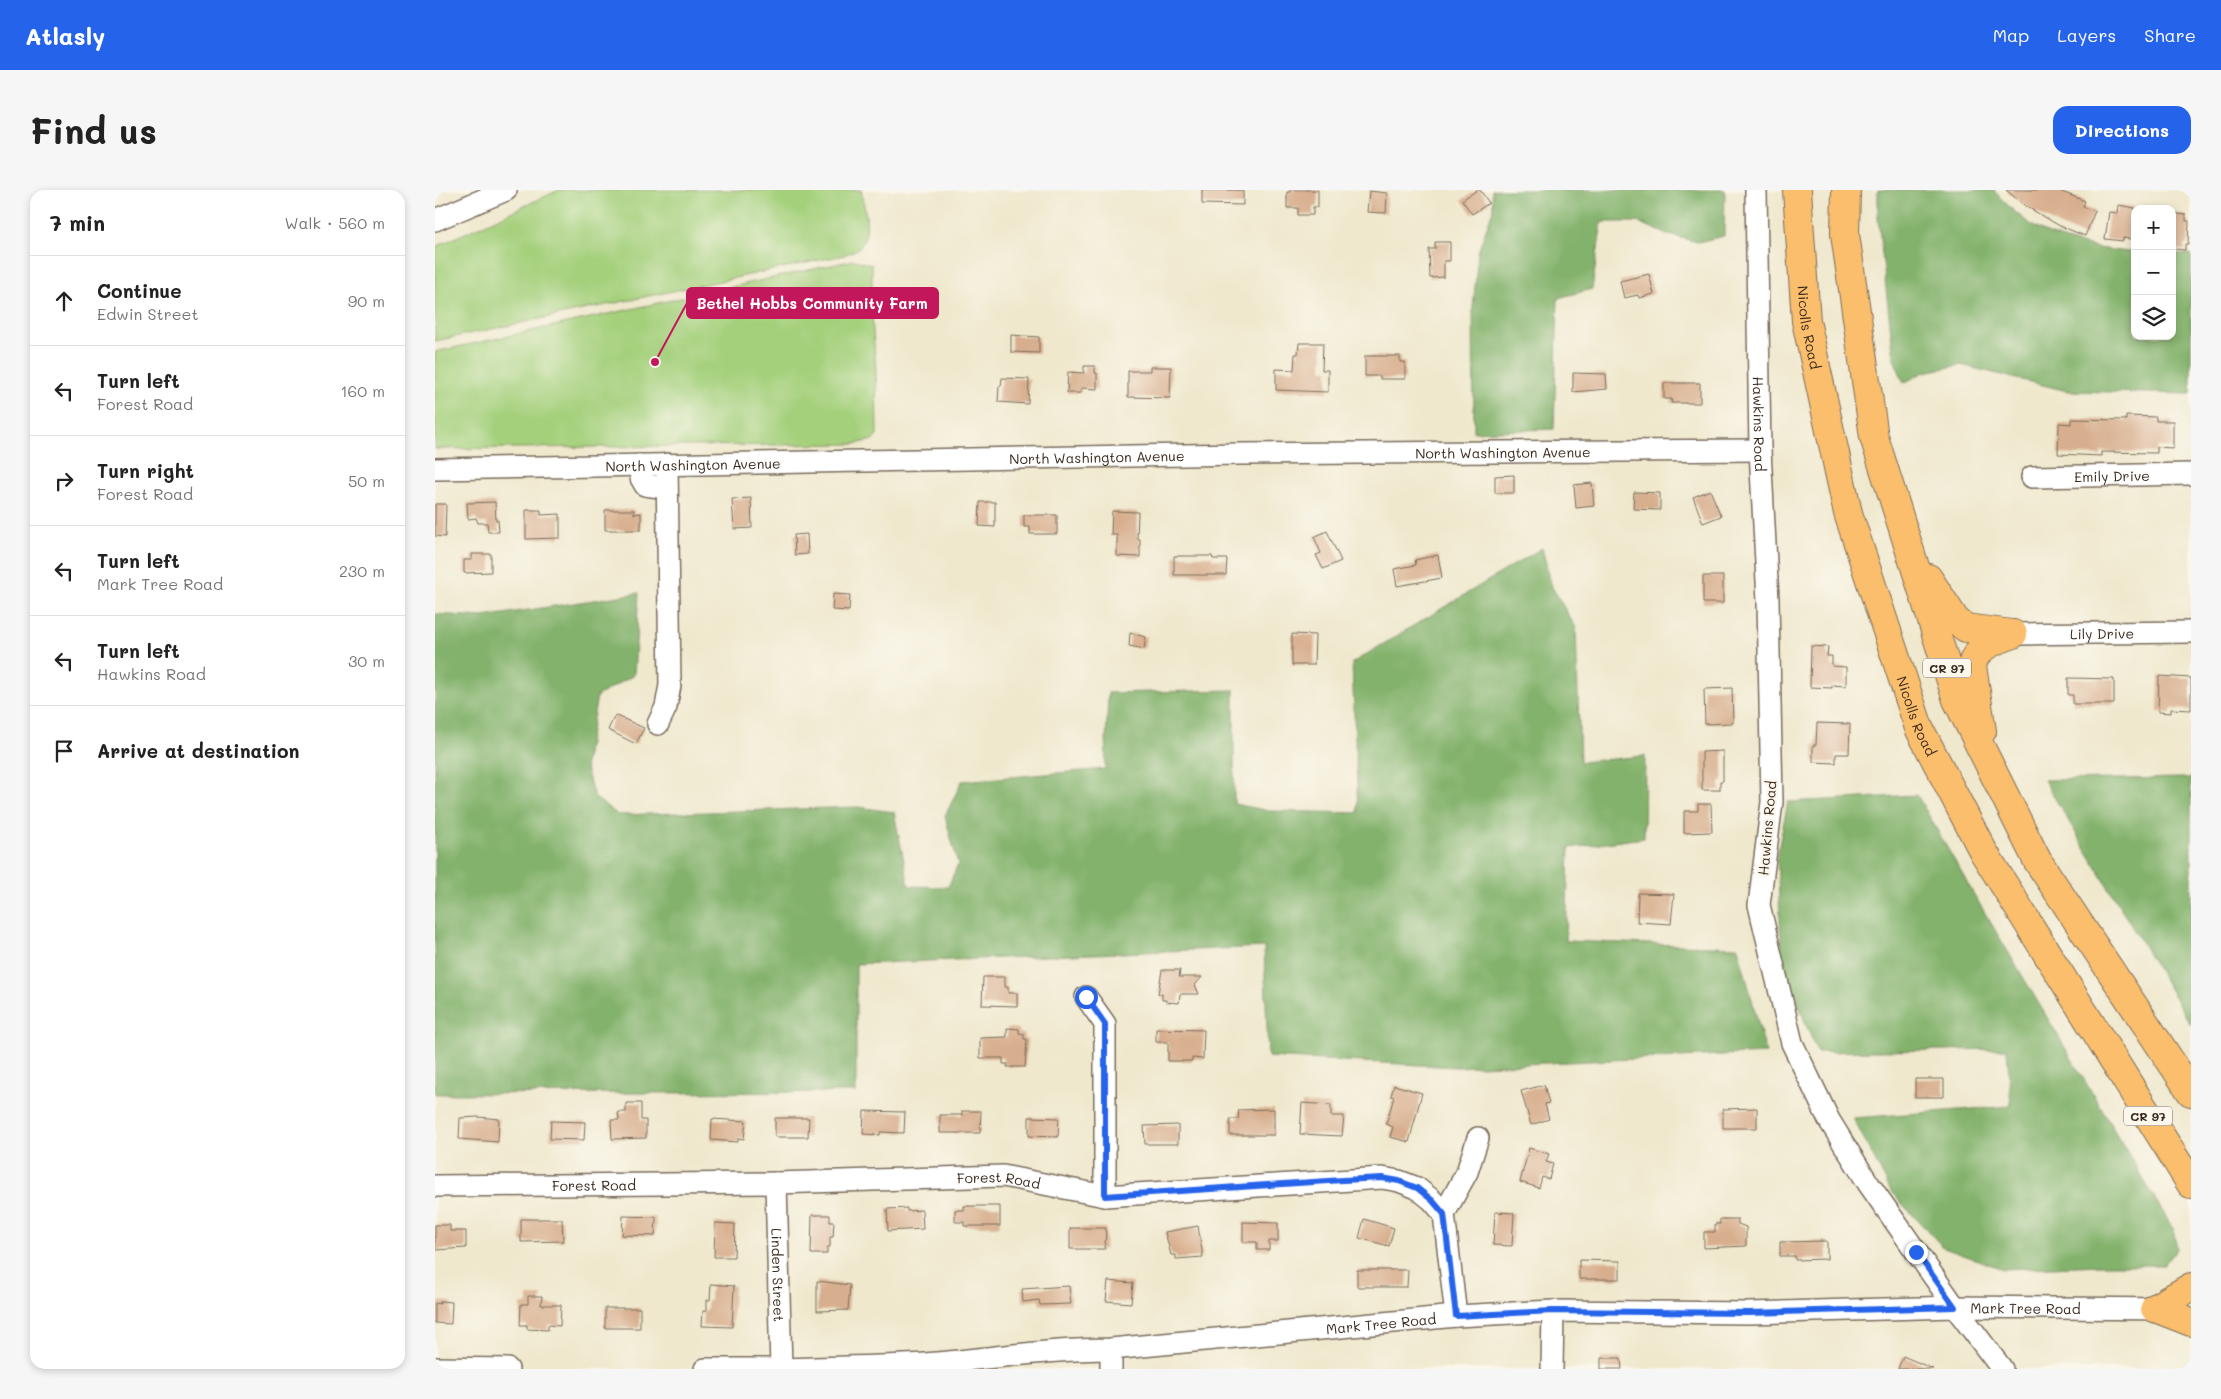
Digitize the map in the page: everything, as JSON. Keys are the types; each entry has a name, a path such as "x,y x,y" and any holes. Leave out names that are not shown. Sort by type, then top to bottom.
{"highway":[{"name":"Nicolls Road","path":"1797,190 1806,321 1848,513 1919,728 1983,851 2189,1184"},
{"name":"CR 97","path":"1846,190 1845,234 1874,437 1957,700 2037,860 2191,1092"},
{"path":"1910,551 1956,621 1966,628 2013,634"},
{"path":"1987,760 1971,666 1973,658 1986,645 2013,634"},
{"path":"2155,1308 2191,1287"},
{"path":"2155,1308 2191,1322"}],"street":[{"path":"435,220 507,190"},
{"name":"Hawkins Road","path":"1756,190 1760,450 1768,600 1772,802 1759,905 1792,1043 1829,1120 1868,1183 1955,1307 2002,1369"},
{"name":"North Washington Avenue","path":"435,469 1344,453 1760,450"},
{"path":"639,464 641,478 645,485 667,488"},
{"path":"658,724 666,707 670,685 667,464"},
{"name":"Emily Drive","path":"2032,477 2191,474"},
{"name":"Lily Drive","path":"2013,634 2191,632"},
{"path":"1086,997 1105,1024 1105,1196"},
{"path":"1456,1316 1444,1214 1467,1172 1478,1138"},
{"name":"Forest Road","path":"435,1186 776,1183 917,1177 1003,1176 1105,1196 1382,1178 1399,1181 1417,1188 1432,1200 1444,1214"},
{"name":"Linden Street","path":"776,1183 782,1369"},
{"name":"Mark Tree Road","path":"782,1369 971,1364 1070,1350 1111,1359 1456,1316 1553,1311 1749,1313 1955,1307 2155,1308 2191,1311"},
{"path":"1552,1369 1553,1311"},
{"path":"435,1368 508,1369"},
{"path":"705,1369 771,1369"}],"green space":[{"path":"559,190 861,190 866,228 863,242 858,248 844,255 435,341 435,247"},
{"path":"1492,190 1725,190 1724,236 1698,242 1669,235 1637,222 1602,222 1592,289 1558,298 1554,429 1474,432 1473,308 1478,252 1493,210"},
{"path":"1878,190 1994,190 2017,213 2044,232 2089,246 2131,252 2131,340 2176,340 2176,254 2191,254 2191,394 2067,391 1961,365 1924,372 1904,383 1894,359 1878,218"},
{"path":"854,260 872,265 872,317 876,372 877,436 873,440 855,444 435,449 435,352"},
{"path":"1542,548 1552,587 1576,628 1580,762 1645,756 1644,838 1569,848 1566,941 1738,947 1766,1053 1457,1067 1268,1057 1264,947 856,964 856,1092 435,1094 435,614 483,617 639,593 634,675 597,696 585,765 594,797 618,815 858,807 894,812 909,886 948,887 958,864 945,816 962,781 1105,769 1108,693 1234,690 1234,804 1270,811 1358,813 1352,663"},
{"path":"2191,778 2191,1025 2044,780"},
{"path":"1917,795 1973,893 2173,1229 2177,1248 2164,1265 2101,1265 2003,1269 1944,1248 1892,1193 1853,1118 2011,1106 2007,1049 1817,1052 1782,963 1777,855 1788,802"}],"building":[{"path":"1202,190 1243,190 1243,205 1202,204"},
{"path":"1290,190 1318,190 1318,207 1313,207 1313,215 1298,215 1298,208 1287,208 1287,192 1290,192"},
{"path":"1480,190 1489,203 1472,214 1462,200"},
{"path":"2006,190 2057,190 2085,201 2083,207 2095,211 2085,236 2058,225 2024,205"},
{"path":"1369,191 1387,193 1386,213 1367,212"},
{"path":"2118,205 2131,207 2131,239 2123,238 2123,241 2105,239 2109,212 2117,213"},
{"path":"2176,214 2186,215 2186,221 2189,221 2188,244 2185,244 2185,250 2176,249"},
{"path":"1435,242 1450,242 1450,261 1444,261 1444,277 1430,278 1429,249 1435,249"},
{"path":"1649,274 1654,294 1639,298 1638,295 1624,298 1620,281"},
{"path":"1011,335 1039,337 1039,353 1011,352"},
{"path":"1299,343 1323,343 1322,370 1328,370 1328,392 1276,390 1276,369 1294,370 1295,354 1298,354"},
{"path":"1365,356 1400,356 1400,362 1405,362 1405,379 1380,379 1380,376 1365,376"},
{"path":"1084,366 1095,366 1097,389 1081,388 1081,393 1067,393 1068,372 1084,373"},
{"path":"1150,367 1171,367 1170,398 1128,397 1128,371 1150,371"},
{"path":"1573,373 1606,374 1607,389 1573,392"},
{"path":"1002,378 1029,379 1028,404 998,402 999,386 1001,386"},
{"path":"1664,383 1700,383 1700,403 1671,403 1672,399 1664,399"},
{"path":"2126,416 2156,417 2156,421 2173,421 2173,448 2157,447 2157,453 2101,452 2101,456 2058,454 2059,423 2071,424 2071,419 2126,420"},
{"path":"1514,475 1514,493 1495,493 1495,476"},
{"path":"1592,483 1594,506 1576,508 1574,485"},
{"path":"1710,490 1721,516 1703,523 1693,497"},
{"path":"1634,492 1660,493 1660,510 1633,509"},
{"path":"751,498 752,528 734,529 732,499"},
{"path":"495,502 496,521 498,520 499,532 488,532 487,523 478,523 476,518 468,519 467,503"},
{"path":"980,502 995,502 995,527 979,526"},
{"path":"435,504 446,504 445,537 435,536"},
{"path":"526,510 541,510 541,515 560,514 560,538 526,539"},
{"path":"605,510 634,510 634,514 641,513 641,530 605,530"},
{"path":"1112,511 1138,512 1137,539 1140,539 1140,557 1117,556 1117,535 1111,535"},
{"path":"1024,515 1057,515 1057,534 1030,534 1030,527 1024,527"},
{"path":"1327,531 1341,561 1323,569 1316,555 1321,553 1314,537"},
{"path":"807,534 808,554 795,555 794,535"},
{"path":"472,554 491,554 491,572 464,573 464,560 472,560"},
{"path":"1438,555 1442,578 1397,586 1394,569 1416,565 1415,560"},
{"path":"1174,556 1212,556 1213,559 1227,559 1226,575 1174,575"},
{"path":"1703,576 1723,576 1723,603 1703,603"},
{"path":"833,594 850,595 849,611 832,610"},
{"path":"1130,633 1146,637 1144,649 1129,646"},
{"path":"1292,634 1315,635 1314,665 1292,665"},
{"path":"1811,646 1828,647 1827,656 1832,656 1832,666 1846,667 1846,686 1832,685 1832,688 1810,687"},
{"path":"2159,676 2191,678 2191,710 2171,709 2171,713 2158,712"},
{"path":"2068,678 2114,679 2114,704 2073,704 2073,695 2068,695"},
{"path":"1732,688 1733,723 1705,724 1704,689"},
{"path":"615,715 644,728 636,744 608,730"},
{"path":"1817,723 1850,724 1849,754 1836,754 1836,763 1813,762 1813,745 1816,745"},
{"path":"1723,751 1723,781 1720,781 1720,790 1702,790 1702,752"},
{"path":"1698,804 1711,804 1712,832 1684,833 1684,811 1698,811"},
{"path":"1638,893 1674,894 1671,924 1637,922"},
{"path":"1162,970 1180,970 1179,977 1202,977 1195,985 1199,994 1180,994 1179,1003 1162,1000 1162,994 1158,994"},
{"path":"983,977 1005,977 1005,987 1008,987 1008,993 1017,993 1017,1006 982,1005"},
{"path":"1007,1028 1019,1029 1019,1033 1024,1034 1024,1039 1027,1039 1025,1067 1007,1067 1008,1064 1003,1064 1003,1058 980,1058 980,1038 1007,1037"},
{"path":"1156,1029 1204,1030 1203,1059 1192,1058 1192,1061 1168,1061 1168,1042 1156,1042"},
{"path":"1915,1079 1944,1079 1944,1097 1915,1097"},
{"path":"1394,1085 1422,1093 1409,1142 1390,1137 1393,1127 1386,1124 1394,1097 1391,1096"},
{"path":"1544,1085 1549,1103 1545,1104 1549,1119 1531,1125 1521,1091"},
{"path":"626,1103 641,1103 641,1120 646,1120 646,1138 612,1139 611,1120 619,1120 618,1112 626,1112"},
{"path":"1302,1103 1331,1105 1331,1116 1344,1116 1342,1136 1300,1134"},
{"path":"1757,1108 1757,1128 1723,1128 1723,1109"},
{"path":"1274,1109 1274,1135 1230,1135 1230,1119 1238,1119 1239,1110"},
{"path":"864,1111 905,1112 904,1133 880,1132 880,1135 863,1134"},
{"path":"962,1111 981,1111 980,1133 940,1133 940,1115 962,1115"},
{"path":"1029,1117 1059,1118 1058,1137 1029,1136"},
{"path":"460,1118 499,1119 498,1142 459,1139"},
{"path":"775,1118 809,1118 808,1137 775,1137"},
{"path":"712,1119 746,1121 744,1139 738,1138 738,1142 711,1140"},
{"path":"551,1121 585,1122 584,1140 550,1139"},
{"path":"1178,1125 1178,1144 1145,1144 1144,1126"},
{"path":"1529,1148 1549,1154 1546,1162 1553,1164 1549,1179 1542,1177 1539,1188 1520,1182"},
{"path":"964,1206 1000,1206 1000,1226 964,1226 964,1222 955,1222 955,1210 964,1210"},
{"path":"907,1208 907,1211 922,1210 923,1229 888,1231 887,1209"},
{"path":"1495,1212 1514,1213 1512,1246 1493,1245"},
{"path":"812,1215 830,1215 830,1222 834,1222 833,1237 830,1237 830,1247 827,1247 827,1254 811,1254"},
{"path":"623,1216 656,1217 655,1236 622,1235"},
{"path":"521,1219 562,1219 563,1241 521,1242"},
{"path":"1364,1219 1394,1228 1389,1246 1359,1238"},
{"path":"1720,1219 1738,1219 1738,1224 1746,1227 1746,1246 1704,1248 1704,1232 1715,1232 1715,1224 1720,1224"},
{"path":"1243,1222 1278,1223 1278,1241 1269,1241 1269,1250 1257,1250 1257,1242 1243,1242"},
{"path":"715,1223 735,1224 734,1257 714,1257"},
{"path":"435,1225 450,1225 450,1231 466,1231 466,1248 435,1250"},
{"path":"1198,1226 1203,1257 1176,1259 1176,1255 1171,1255 1165,1232"},
{"path":"1070,1228 1106,1228 1105,1249 1070,1249"},
{"path":"1827,1241 1827,1259 1795,1260 1795,1256 1780,1256 1780,1242"},
{"path":"1579,1260 1620,1261 1620,1279 1579,1279"},
{"path":"1357,1270 1408,1270 1407,1287 1357,1287"},
{"path":"817,1281 850,1285 848,1310 817,1311"},
{"path":"1108,1281 1133,1283 1131,1303 1106,1301"},
{"path":"711,1284 734,1286 732,1327 702,1326 703,1311 707,1310 707,1300 710,1300"},
{"path":"1069,1286 1071,1304 1040,1305 1039,1300 1023,1302 1022,1289"},
{"path":"528,1296 542,1296 541,1305 561,1305 560,1326 548,1325 548,1330 527,1329 527,1325 520,1325 521,1304 528,1304"},
{"path":"440,1301 452,1302 451,1324 435,1323 435,1303 440,1304"},
{"path":"605,1308 640,1308 640,1328 605,1328"},
{"path":"1903,1356 1933,1369 1898,1369"},
{"path":"1601,1358 1621,1358 1622,1369 1601,1369"}],"place":[{"name":"Bethel Hobbs Community Farm","path":"655,362"}],"route":[{"path":"1086,997 1105,1024 1105,1196 1382,1178 1399,1181 1417,1188 1432,1200 1444,1214 1456,1316 1553,1311 1749,1313 1955,1307 1916,1252"}]}
